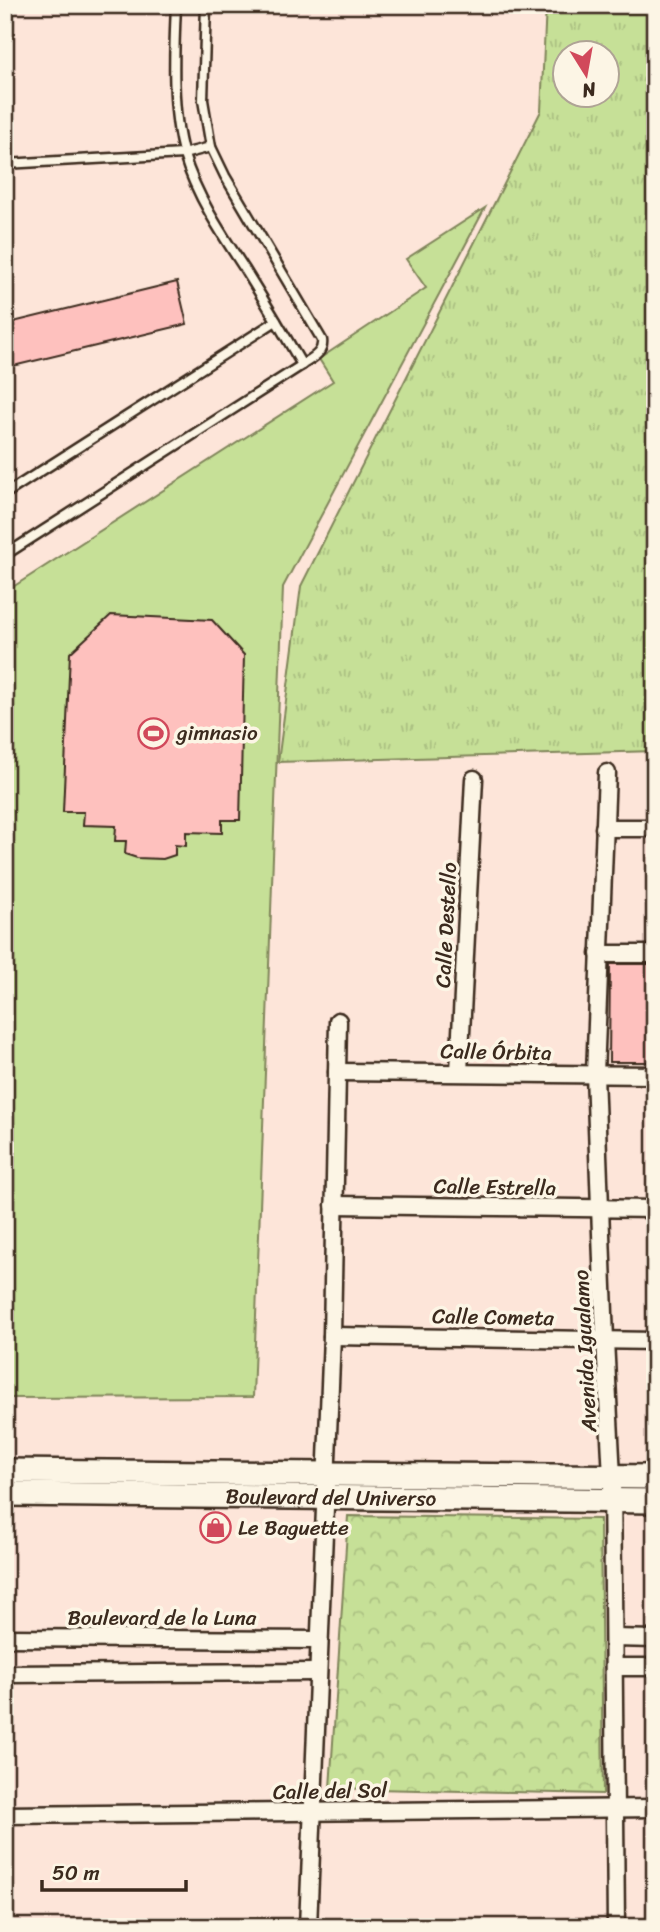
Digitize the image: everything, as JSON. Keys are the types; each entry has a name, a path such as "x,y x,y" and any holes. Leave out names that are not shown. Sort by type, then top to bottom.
{"street":[{"name":"Avenida Igualamo","path":"607,773 595,1074 613,1500 616,1927"},
{"name":"Calle Destello","path":"459,1072 474,779"},
{"path":"604,828 655,828"},
{"path":"599,954 655,954"},
{"path":"308,1927 331,1336 338,1021"},
{"name":"Calle Órbita","path":"337,1072 655,1075"},
{"name":"Calle Estrella","path":"334,1205 655,1209"},
{"name":"Calle Cometa","path":"331,1336 655,1341"},
{"name":"Boulevard del Universo","path":"5,1471 655,1477"},
{"name":"Boulevard del Universo","path":"5,1494 655,1501"},
{"name":"Boulevard de la Luna","path":"5,1638 320,1640"},
{"path":"614,1638 655,1639"},
{"path":"614,1667 655,1667"},
{"path":"5,1674 317,1672"},
{"name":"Calle del Sol","path":"5,1815 655,1808"}],"lane":[{"path":"176,5 174,55 183,154 197,189 220,230 302,365"},
{"path":"5,555 302,365 320,353 323,346 211,147 202,100 205,5"},
{"path":"5,164 183,154 211,147"},
{"path":"5,494 276,321"}],"green space":[{"path":"546,5 655,5 655,751 278,762 301,586 541,111"},
{"path":"485,208 283,587 253,1397 5,1398 5,592 333,381 319,359 426,288 406,259"},
{"path":"348,1516 600,1519 603,1794 330,1788"}],"building":[{"path":"177,282 187,324 5,368 5,324"},
{"name":"gimnasio","path":"111,615 212,620 244,655 240,820 222,820 222,833 186,832 186,846 175,845 175,855 163,859 137,858 125,854 126,841 115,841 116,826 83,825 84,812 63,812 70,653"},
{"path":"610,964 655,964 655,1062 609,1062"}],"place":[{"name":"gimnasio","path":"154,733"},
{"name":"Le Baguette","path":"215,1528"}]}
